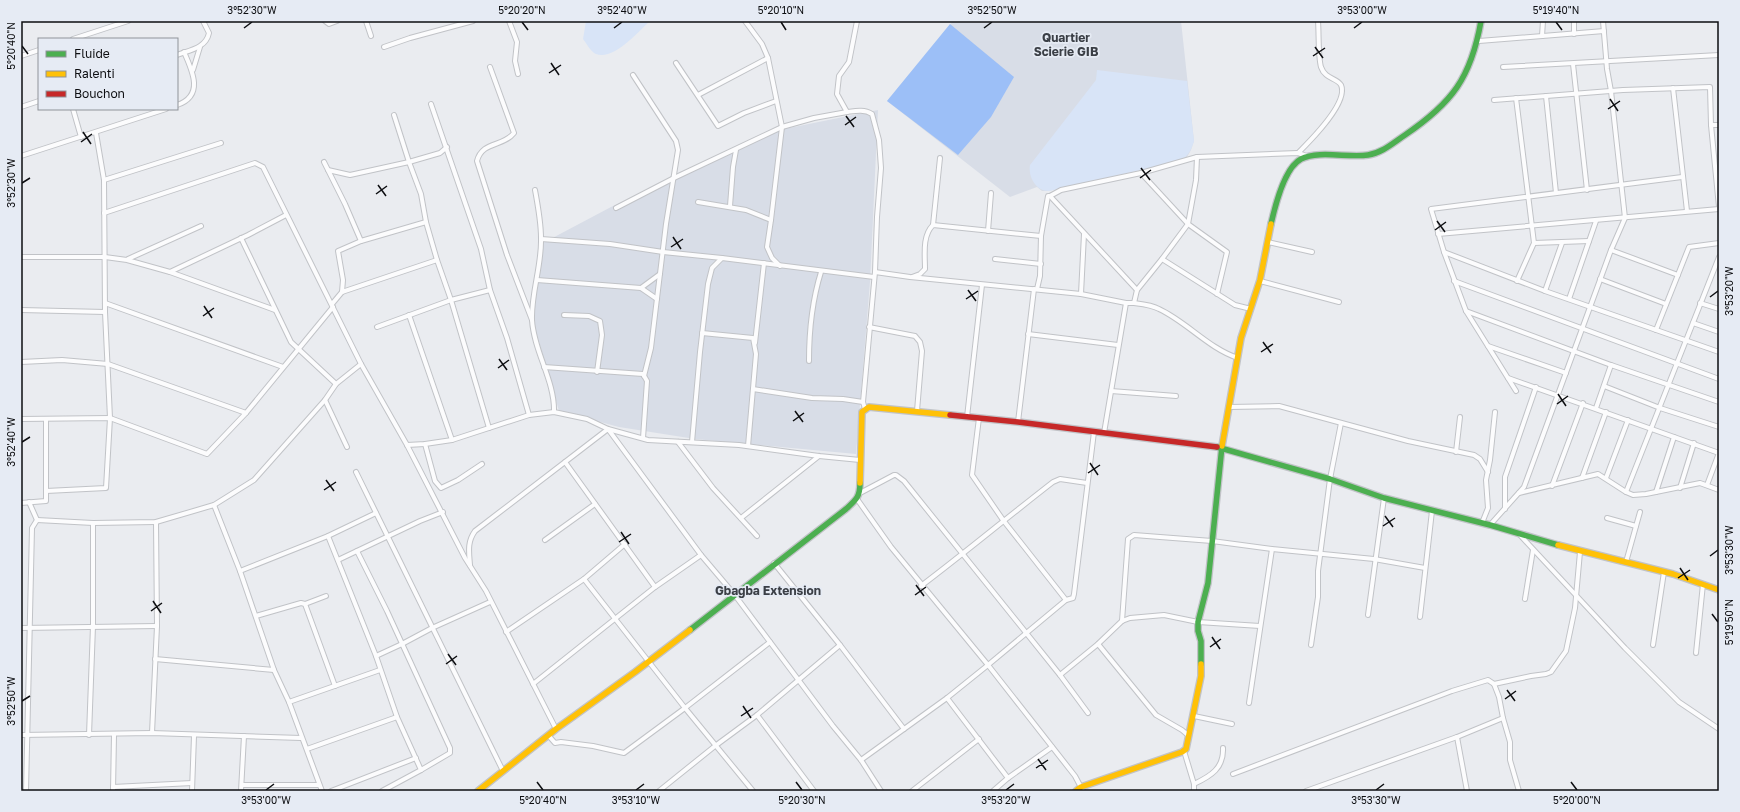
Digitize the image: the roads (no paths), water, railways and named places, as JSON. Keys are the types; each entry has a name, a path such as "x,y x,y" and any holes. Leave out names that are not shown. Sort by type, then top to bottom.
{"street":[{"path":"76,38 128,21"},
{"path":"192,70 200,47 207,40 209,33 203,21"},
{"path":"325,21 328,24 337,21"},
{"path":"366,21 371,36"},
{"path":"384,47 410,38 473,21"},
{"path":"509,21 516,42 515,61 518,74"},
{"path":"745,21 762,44 768,58 782,128 767,247 772,258 780,266"},
{"path":"847,112 837,94 839,76 849,62 857,21"},
{"path":"1298,153 1323,128 1336,107 1341,94 1342,87 1339,82 1326,76 1321,67 1318,21"},
{"path":"1018,422 1028,334 1035,289 1040,276 1041,236 1048,196 1061,190 1141,173 1197,156 1298,153 1307,156 1348,157 1370,155 1388,147 1432,115 1448,101 1471,67 1479,41 1481,21"},
{"path":"1542,36 1543,21"},
{"path":"1574,21 1574,34"},
{"path":"1490,525 1524,487 1600,279 1625,218 1611,91 1606,62 1603,21"},
{"path":"1479,41 1604,31"},
{"path":"178,55 200,47"},
{"path":"21,56 38,50"},
{"path":"178,105 184,103 191,98 194,92 192,70 184,52"},
{"path":"1503,67 1719,55"},
{"path":"698,95 768,58"},
{"path":"676,63 718,126 744,113 776,101"},
{"path":"1573,64 1587,190"},
{"path":"490,67 514,133 500,142 483,149 478,155 477,161 507,254 532,320"},
{"path":"633,75 676,141 678,150 649,360 644,376"},
{"path":"1438,234 1532,225 1596,221 1719,208 1717,160 1711,125 1710,87 1611,91 1494,100"},
{"path":"1673,88 1687,211"},
{"path":"1546,96 1556,194"},
{"path":"1516,98 1534,244 1517,281"},
{"path":"21,107 38,101"},
{"path":"432,104 483,257 490,290 507,338 529,415"},
{"path":"73,110 81,137"},
{"path":"21,156 163,110"},
{"path":"478,791 548,735 648,662 734,594 846,509 857,499 860,493 862,412 864,409 863,402 869,327 875,272 881,168 879,140 872,114 862,111 847,112 814,118 782,128 674,178 616,208"},
{"path":"394,116 409,162 422,194 426,222 437,260 451,300 490,428"},
{"path":"1711,125 1719,125"},
{"path":"46,491 106,488 110,418 105,312 104,180 96,132"},
{"path":"104,180 221,143"},
{"path":"328,170 350,175 409,162 440,153 446,147"},
{"path":"730,206 736,150"},
{"path":"1134,303 1137,290 1188,224 1196,180 1197,156"},
{"path":"1194,791 1194,784 1184,751 1194,716 1201,676 1198,622 1205,601 1208,583 1221,448 1226,433 1241,336 1260,281 1275,208 1290,170 1297,161 1307,156"},
{"path":"910,277 920,274 925,269 926,239 928,230 933,225 940,158"},
{"path":"324,162 361,241"},
{"path":"104,213 255,163 263,167 286,215 299,236 361,364 408,445 470,567 486,591 490,602 556,729"},
{"path":"1141,173 1188,224 1227,252 1217,294"},
{"path":"1516,391 1466,311 1444,252 1431,209 1682,177"},
{"path":"535,190 539,208 542,239 532,320 534,336 554,404 554,412"},
{"path":"988,231 991,193"},
{"path":"1050,196 1137,290"},
{"path":"698,202 730,206 746,210 771,220"},
{"path":"170,272 286,215"},
{"path":"1569,299 1596,221"},
{"path":"21,419 46,420 110,418 207,454 246,413 342,292 343,280 338,251 361,241 426,222"},
{"path":"933,225 1041,236"},
{"path":"127,260 201,226"},
{"path":"1081,294 1084,234"},
{"path":"241,238 291,342 336,384"},
{"path":"542,239 610,244 663,252 764,263 821,272 874,277"},
{"path":"1534,244 1589,241"},
{"path":"1268,242 1312,252"},
{"path":"1545,291 1562,243"},
{"path":"1656,330 1689,247 1719,243"},
{"path":"1611,250 1678,275"},
{"path":"1444,252 1517,281 1719,352"},
{"path":"21,257 105,257 127,260 170,272 275,310"},
{"path":"1626,492 1719,257"},
{"path":"692,442 702,333 712,268 722,258"},
{"path":"995,259 1041,264"},
{"path":"1162,259 1235,305 1251,309"},
{"path":"342,292 437,260"},
{"path":"748,446 756,354 755,343 764,263"},
{"path":"809,361 809,327 815,292 821,272"},
{"path":"875,272 982,285 1081,294 1157,308 1178,320 1225,354 1238,358"},
{"path":"641,288 660,274"},
{"path":"1600,279 1666,304"},
{"path":"536,280 641,288 657,299"},
{"path":"1260,281 1340,302"},
{"path":"1454,281 1719,379"},
{"path":"967,417 982,285"},
{"path":"378,327 451,300 490,290"},
{"path":"1700,302 1719,309"},
{"path":"105,303 283,367"},
{"path":"1104,433 1126,303"},
{"path":"21,310 105,312"},
{"path":"1466,311 1668,386 1719,402"},
{"path":"409,315 452,440"},
{"path":"564,315 589,316 600,321 602,335 597,372"},
{"path":"1693,323 1719,332"},
{"path":"869,327 915,336 920,342 922,351 917,411"},
{"path":"702,333 745,336 752,338 755,343"},
{"path":"1028,334 1118,345"},
{"path":"1488,346 1566,373"},
{"path":"21,362 62,360 108,364 246,413"},
{"path":"37,520 93,523 156,522 214,506 254,480 325,400 336,384 361,364"},
{"path":"1596,408 1611,365"},
{"path":"544,367 597,372 641,373 647,381 642,438"},
{"path":"1508,378 1596,408 1719,453 1707,485"},
{"path":"1604,386 1660,408 1719,427"},
{"path":"1504,509 1505,477 1536,387"},
{"path":"752,389 812,398 842,399 863,402"},
{"path":"1111,391 1176,396"},
{"path":"325,400 347,447"},
{"path":"1552,486 1583,404"},
{"path":"1230,407 1279,406 1456,452 1474,455 1480,459 1488,472"},
{"path":"864,409 873,407 1018,422 1221,448 1330,479 1384,498 1490,525 1580,552 1664,572 1719,590"},
{"path":"408,445 452,440 529,415 554,412 587,419 608,429 660,442 692,442 748,446 860,460"},
{"path":"1482,523 1488,508 1486,480 1490,460 1494,412"},
{"path":"1582,478 1606,412"},
{"path":"1456,452 1460,417"},
{"path":"979,418 972,474 1003,520 1066,600"},
{"path":"21,503 46,501 46,420"},
{"path":"1606,478 1628,420"},
{"path":"1311,645 1318,597 1318,571 1330,479 1341,423"},
{"path":"470,567 470,538 475,531 608,429"},
{"path":"608,429 701,555 734,594 861,760 881,791"},
{"path":"861,760 946,698 1066,600 1073,598 1094,432"},
{"path":"1656,492 1674,437"},
{"path":"678,442 714,488 757,536"},
{"path":"424,444 435,481 441,488 458,480 482,464"},
{"path":"1680,488 1694,444"},
{"path":"742,518 819,456"},
{"path":"565,462 655,587"},
{"path":"356,472 504,771"},
{"path":"1519,493 1598,474 1633,495 1680,488 1700,482 1719,490"},
{"path":"860,493 896,475 904,481 964,554 1088,712"},
{"path":"921,586 964,554 1003,520 1053,482 1060,479 1087,483"},
{"path":"1368,615 1374,559 1384,498"},
{"path":"857,499 921,586 988,665 1075,776 1080,790 1184,751"},
{"path":"29,502 37,520"},
{"path":"545,540 595,504"},
{"path":"214,506 240,571 274,670 289,702 301,738 307,749 322,791"},
{"path":"1420,617 1432,511"},
{"path":"338,560 420,521 443,512"},
{"path":"1626,562 1640,512"},
{"path":"240,571 328,536 376,513"},
{"path":"1607,518 1636,526"},
{"path":"26,791 32,528 37,520"},
{"path":"152,734 157,626 156,522"},
{"path":"89,735 93,626 93,523"},
{"path":"1519,534 1575,596 1679,702 1719,729"},
{"path":"1122,620 1128,539 1130,536 1134,535 1212,541 1321,555 1374,559 1425,568"},
{"path":"328,536 376,656 397,717 421,770"},
{"path":"506,632 584,579 625,544"},
{"path":"1249,703 1272,549"},
{"path":"1525,599 1534,550"},
{"path":"357,551 450,748 450,753 382,791"},
{"path":"1494,684 1546,674 1550,672 1566,651 1575,608 1580,552"},
{"path":"533,684 655,587 701,555"},
{"path":"774,564 840,645 904,729"},
{"path":"1653,645 1664,572"},
{"path":"584,579 648,662 753,791"},
{"path":"1696,653 1703,584"},
{"path":"256,616 301,603 305,604 326,596"},
{"path":"376,656 432,628 490,602"},
{"path":"305,604 335,686"},
{"path":"1060,675 1098,644 1122,620 1164,614 1198,622 1260,626"},
{"path":"21,628 157,626"},
{"path":"548,735 556,743 561,742 593,746 624,753 770,642"},
{"path":"1098,644 1156,715 1182,730 1189,736"},
{"path":"659,791 715,746 757,715 840,645"},
{"path":"155,659 274,670"},
{"path":"289,702 380,670"},
{"path":"1233,774 1452,691 1488,680 1494,684 1499,697 1510,742 1510,760 1519,791"},
{"path":"946,698 1008,778"},
{"path":"757,715 814,791"},
{"path":"1194,716 1232,724"},
{"path":"307,749 397,717"},
{"path":"1306,791 1457,737 1503,718"},
{"path":"21,735 152,734 301,738"},
{"path":"114,735 113,789 192,783"},
{"path":"192,791 194,736"},
{"path":"241,791 244,736"},
{"path":"1457,737 1467,791"},
{"path":"912,791 979,739"},
{"path":"993,791 1008,778 1052,747"},
{"path":"1194,784 1213,774 1221,766 1223,748"},
{"path":"331,791 416,758"},
{"path":"242,785 319,785"}],"water":[{"path":"950,24 1014,77 991,117 958,155 887,101"}],"district":[{"name":"Quartier Scierie GIB","path":"1066,44"},
{"name":"Gbagba Extension","path":"768,590"}]}
